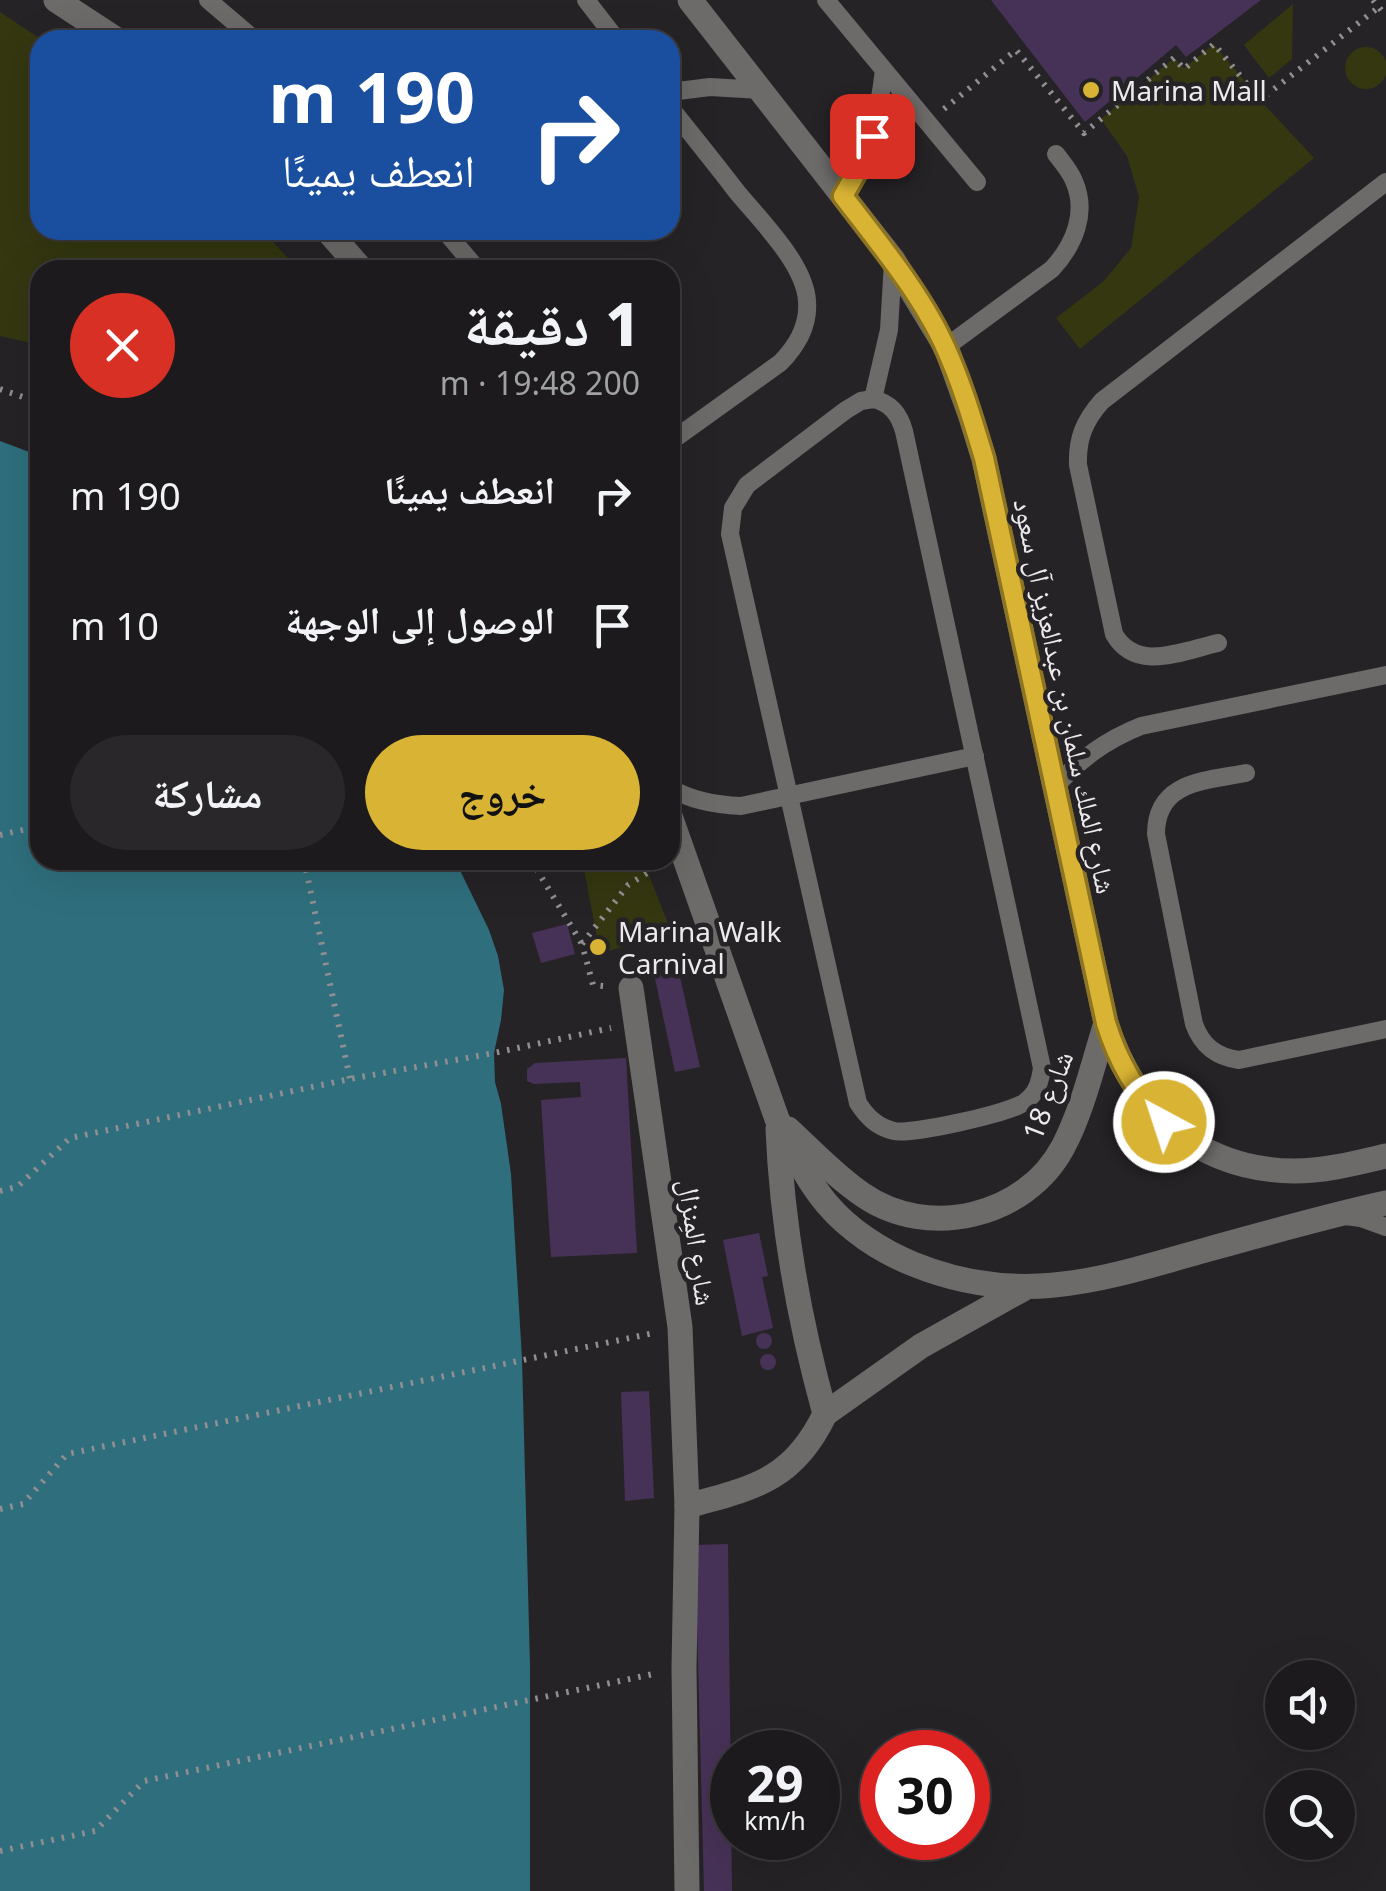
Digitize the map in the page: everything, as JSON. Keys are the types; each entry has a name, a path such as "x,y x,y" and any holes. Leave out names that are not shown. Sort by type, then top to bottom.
{"street":[{"path":"56,0 102,30"},
{"name":"شارع الملك سلمان بن عبدالعزيز آل سعود","path":"690,0 893,260 946,347 984,458 1106,1023 1128,1076 1164,1122 1213,1154 1239,1164 1297,1171 1386,1156"},
{"path":"336,240 354,260"},
{"path":"680,844 777,1118 808,1180 848,1226 901,1260 960,1281 1024,1288 1056,1286 1104,1278 1386,1203"},
{"name":"شارع المِنزال","path":"631,988 680,1327 687,1506 687,1891"},
{"name":"شارع 18","path":"777,1118 864,1196 888,1208 938,1219 990,1210 1031,1186 1062,1150 1106,1023"},
{"path":"777,1118 780,1178 796,1298 825,1414"},
{"path":"687,1506 769,1479 804,1450 825,1414 921,1346 1024,1288"}],"lane":[{"path":"208,0 243,30"},
{"path":"586,0 609,30"},
{"path":"826,0 976,182"},
{"path":"843,196 872,136 884,70"},
{"path":"680,91 710,87 761,90"},
{"path":"680,119 782,248 805,287 808,303 801,336 793,350 680,435"},
{"path":"946,347 1052,269 1074,239 1080,208 1073,177 1056,154"},
{"path":"1218,643 1150,658 1138,656 1119,644 1078,465 1082,431 1102,401 1386,182"},
{"path":"452,240 470,260"},
{"path":"872,399 889,330 893,260"},
{"path":"862,401 883,401 901,419 975,756 1040,1056 1040,1080 1028,1100 1019,1106 905,1133 878,1125 858,1102 730,534 738,496 746,485 862,401"},
{"path":"1055,787 1094,750 1140,726 1386,675"},
{"path":"680,792 720,806 741,806 975,756"},
{"path":"1246,773 1180,788 1162,806 1156,820 1198,1035 1215,1053 1239,1060 1386,1029"},
{"path":"1334,1214 1386,1227"}],"path":[{"path":"922,116 944,109 1016,50 1084,132 1174,58 1184,68 1214,44 1260,100 1376,4 1386,16"},
{"path":"0,389 30,400"},
{"path":"0,834 30,828"},
{"path":"306,870 350,1079"},
{"path":"536,870 582,944 593,985 631,988"},
{"path":"582,944 628,885 652,870"},
{"path":"0,1191 16,1187 70,1138 637,1022"},
{"path":"0,1508 24,1504 67,1454 680,1327"},
{"path":"0,1851 95,1831 144,1781 684,1668"}],"green space":[{"path":"1293,4 1292,59 1269,78 1244,45"},
{"path":"0,12 30,32 30,240 271,240 290,260 30,260 30,343 0,336"},
{"path":"1214,44 1314,158 1080,349 1056,318 1104,281 1131,248 1139,197 1127,156 1101,119 1174,58 1184,68"},
{"path":"1366,47 1381,53 1387,68 1381,83 1366,89 1351,83 1345,68 1351,53"},
{"path":"583,870 647,870 671,931 600,954"}],"water":[{"path":"0,441 30,452 30,870 460,870 489,930 504,990 494,1053 495,1082 511,1174 522,1359 530,1666 530,1891 0,1891"}],"building":[{"name":"Marina Mall","path":"991,0 1261,0 1186,57 1176,45 1085,122"},
{"path":"567,924 575,954 541,963 532,933"},
{"path":"677,963 700,1067 675,1072 653,969"},
{"path":"626,1058 637,1253 551,1257 541,1100 581,1097 580,1082 534,1084 527,1081 527,1069 535,1063"},
{"path":"759,1233 768,1276 762,1277 773,1328 742,1336 723,1240"},
{"path":"764,1333 772,1341 764,1349 756,1341"},
{"path":"768,1354 776,1362 768,1370 760,1362"},
{"path":"649,1391 654,1498 625,1501 621,1392"},
{"path":"728,1544 730,1730 710,1730 710,1860 732,1860 732,1891 704,1891 695,1545"}],"place":[{"name":"Marina Mall","path":"1091,90"},
{"name":"Marina Walk Carnival","path":"598,947"}],"route":[{"path":"872,136 843,196 893,260 946,347 972,417 1106,1023 1128,1076 1164,1122"}]}
